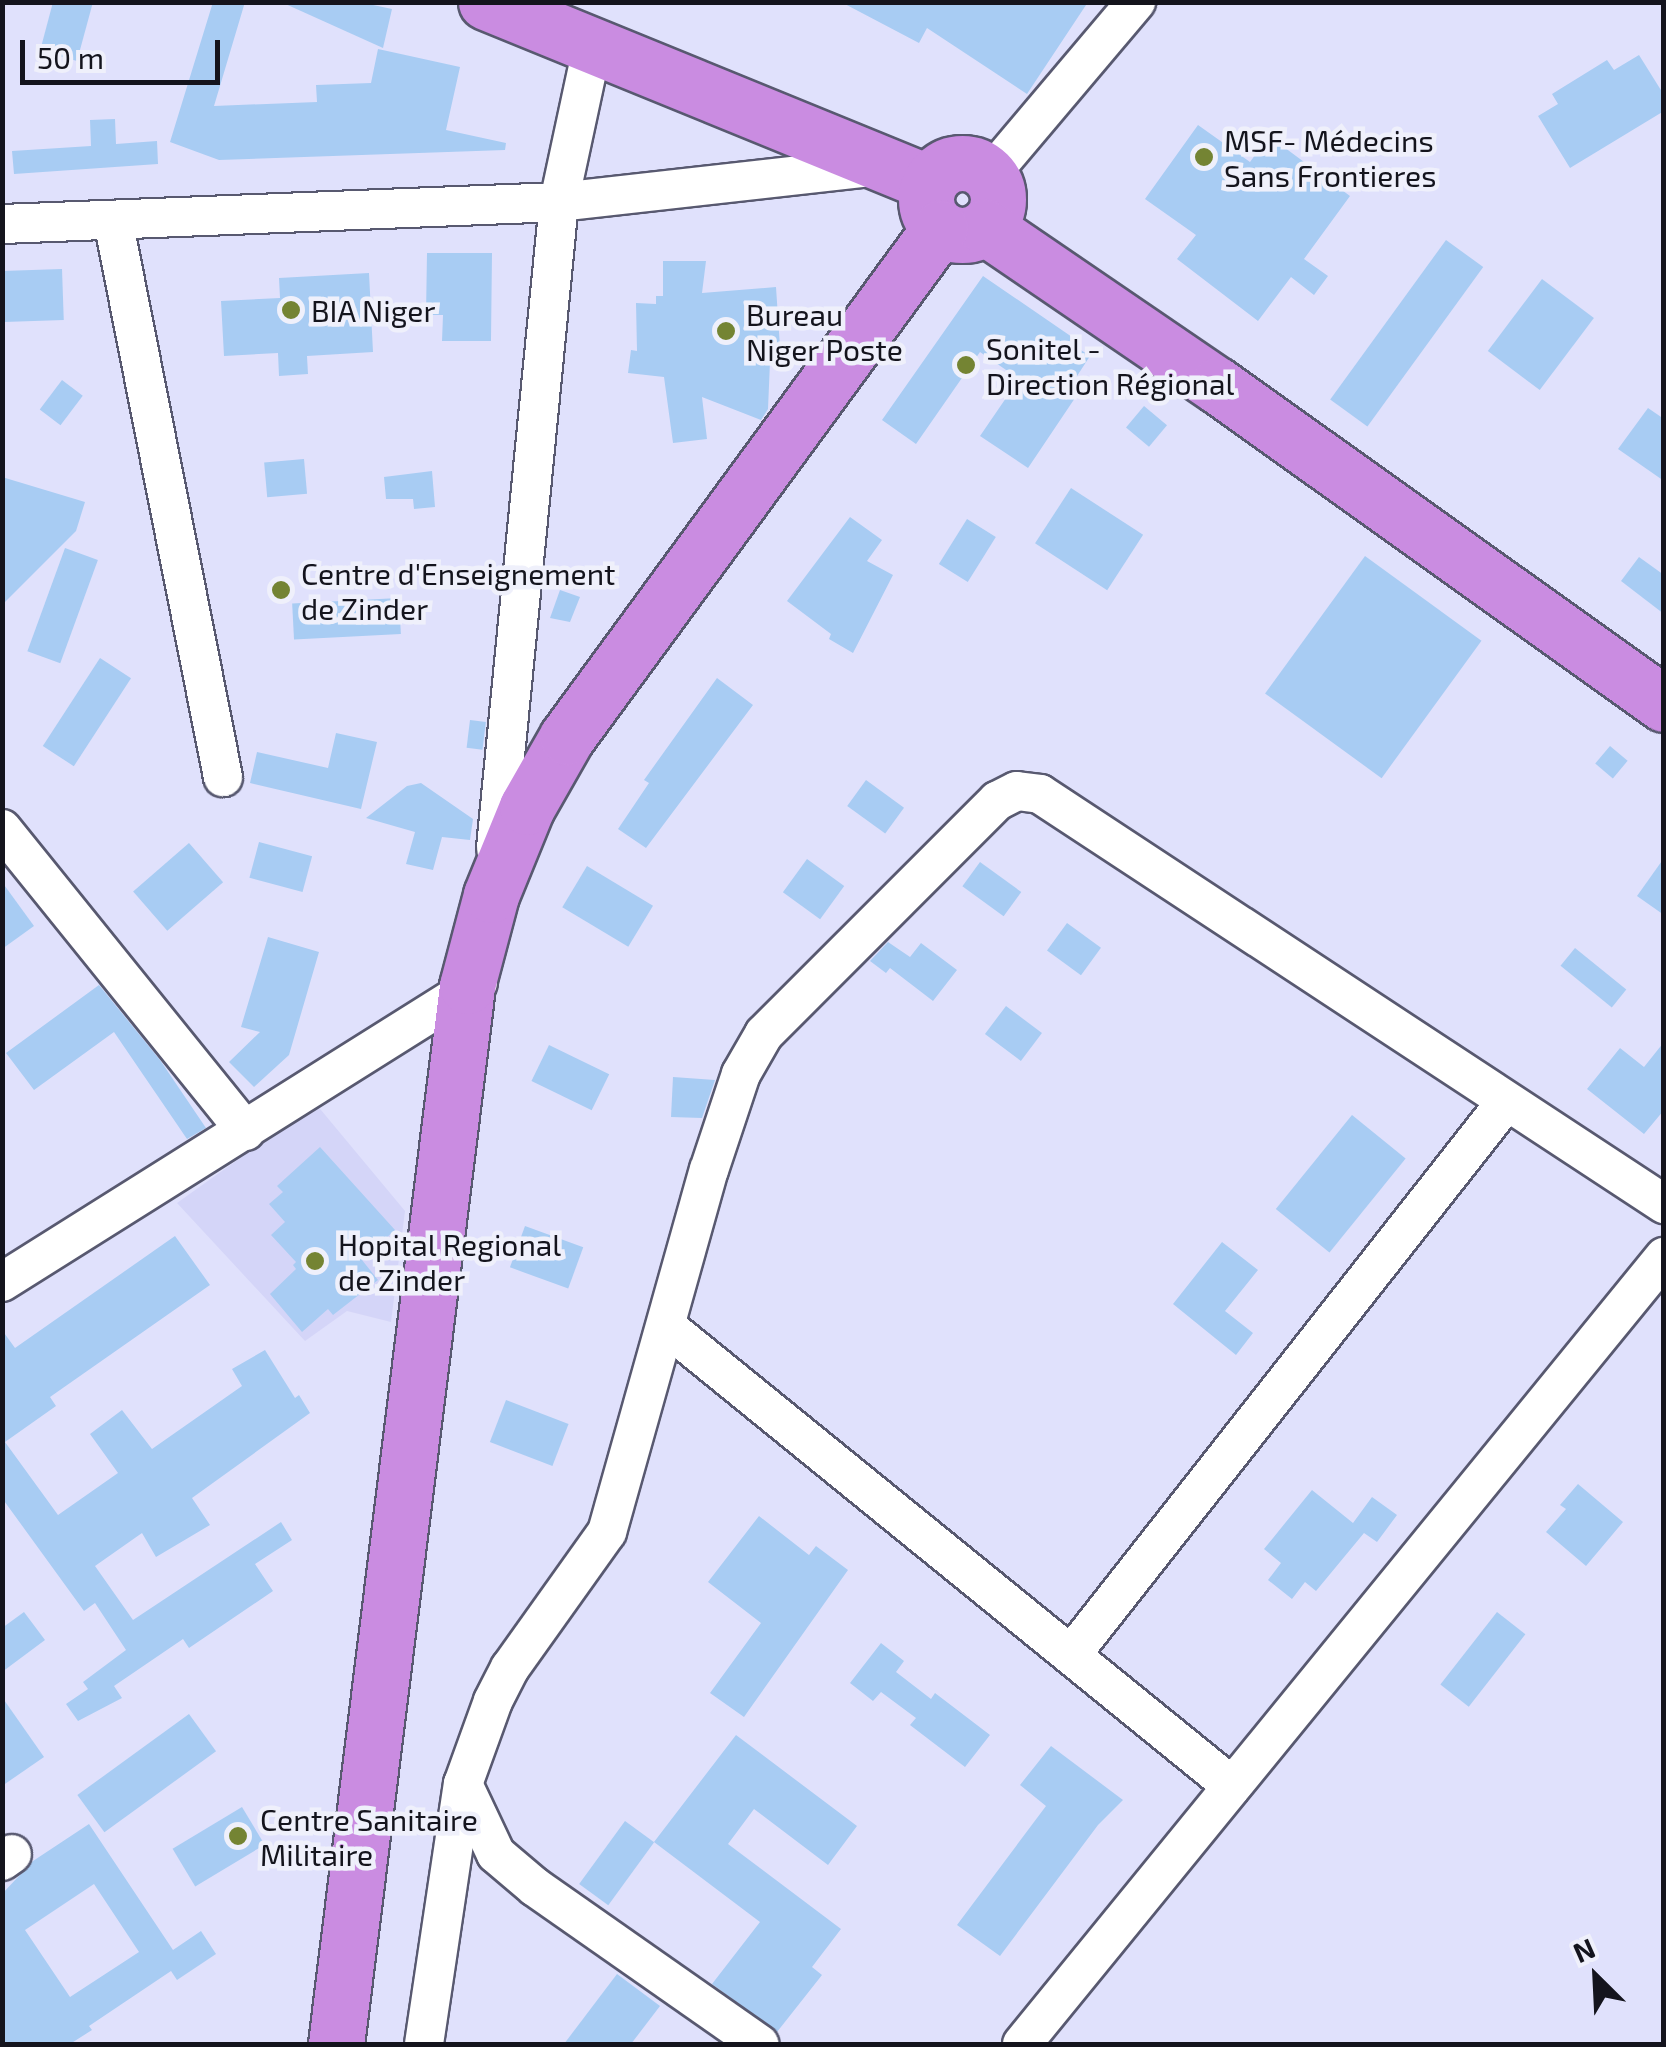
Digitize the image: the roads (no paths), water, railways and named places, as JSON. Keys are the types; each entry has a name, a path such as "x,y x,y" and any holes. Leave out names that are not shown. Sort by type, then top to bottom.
{"highway":[{"path":"486,2 955,202 1241,370 1664,674"},
{"path":"955,202 1664,704"},
{"path":"361,2044 364,1921 491,895 526,807 567,737 955,202"},
{"path":"481,982 587,758 882,348 955,202"},
{"path":"336,2044 364,1921"}],"street":[{"path":"2,224 558,202 955,202 1136,2"},
{"path":"491,895 558,202 592,48"},
{"path":"113,220 224,777"},
{"path":"424,2044 463,1784 493,1701 510,1668 607,1532 741,1074 764,1034 998,801 1017,792 1040,794 1664,1204"},
{"path":"2,829 246,1132"},
{"path":"2,1282 481,982"},
{"path":"1071,1655 1505,1103"},
{"path":"1022,2044 1664,1257"},
{"path":"667,1327 1232,1786"},
{"path":"463,1784 496,1854 535,1887 759,2044"}],"place":[{"name":"MSF- Médecins Sans Frontieres","path":"1204,157"},
{"name":"BIA Niger","path":"291,310"},
{"name":"Bureau Niger Poste","path":"726,331"},
{"name":"Sonitel - Direction Régional","path":"966,365"},
{"name":"Centre d'Enseignement de Zinder","path":"281,590"},
{"name":"Hopital Regional de Zinder","path":"315,1261"},
{"name":"Centre Sanitaire Militaire","path":"238,1836"}]}
